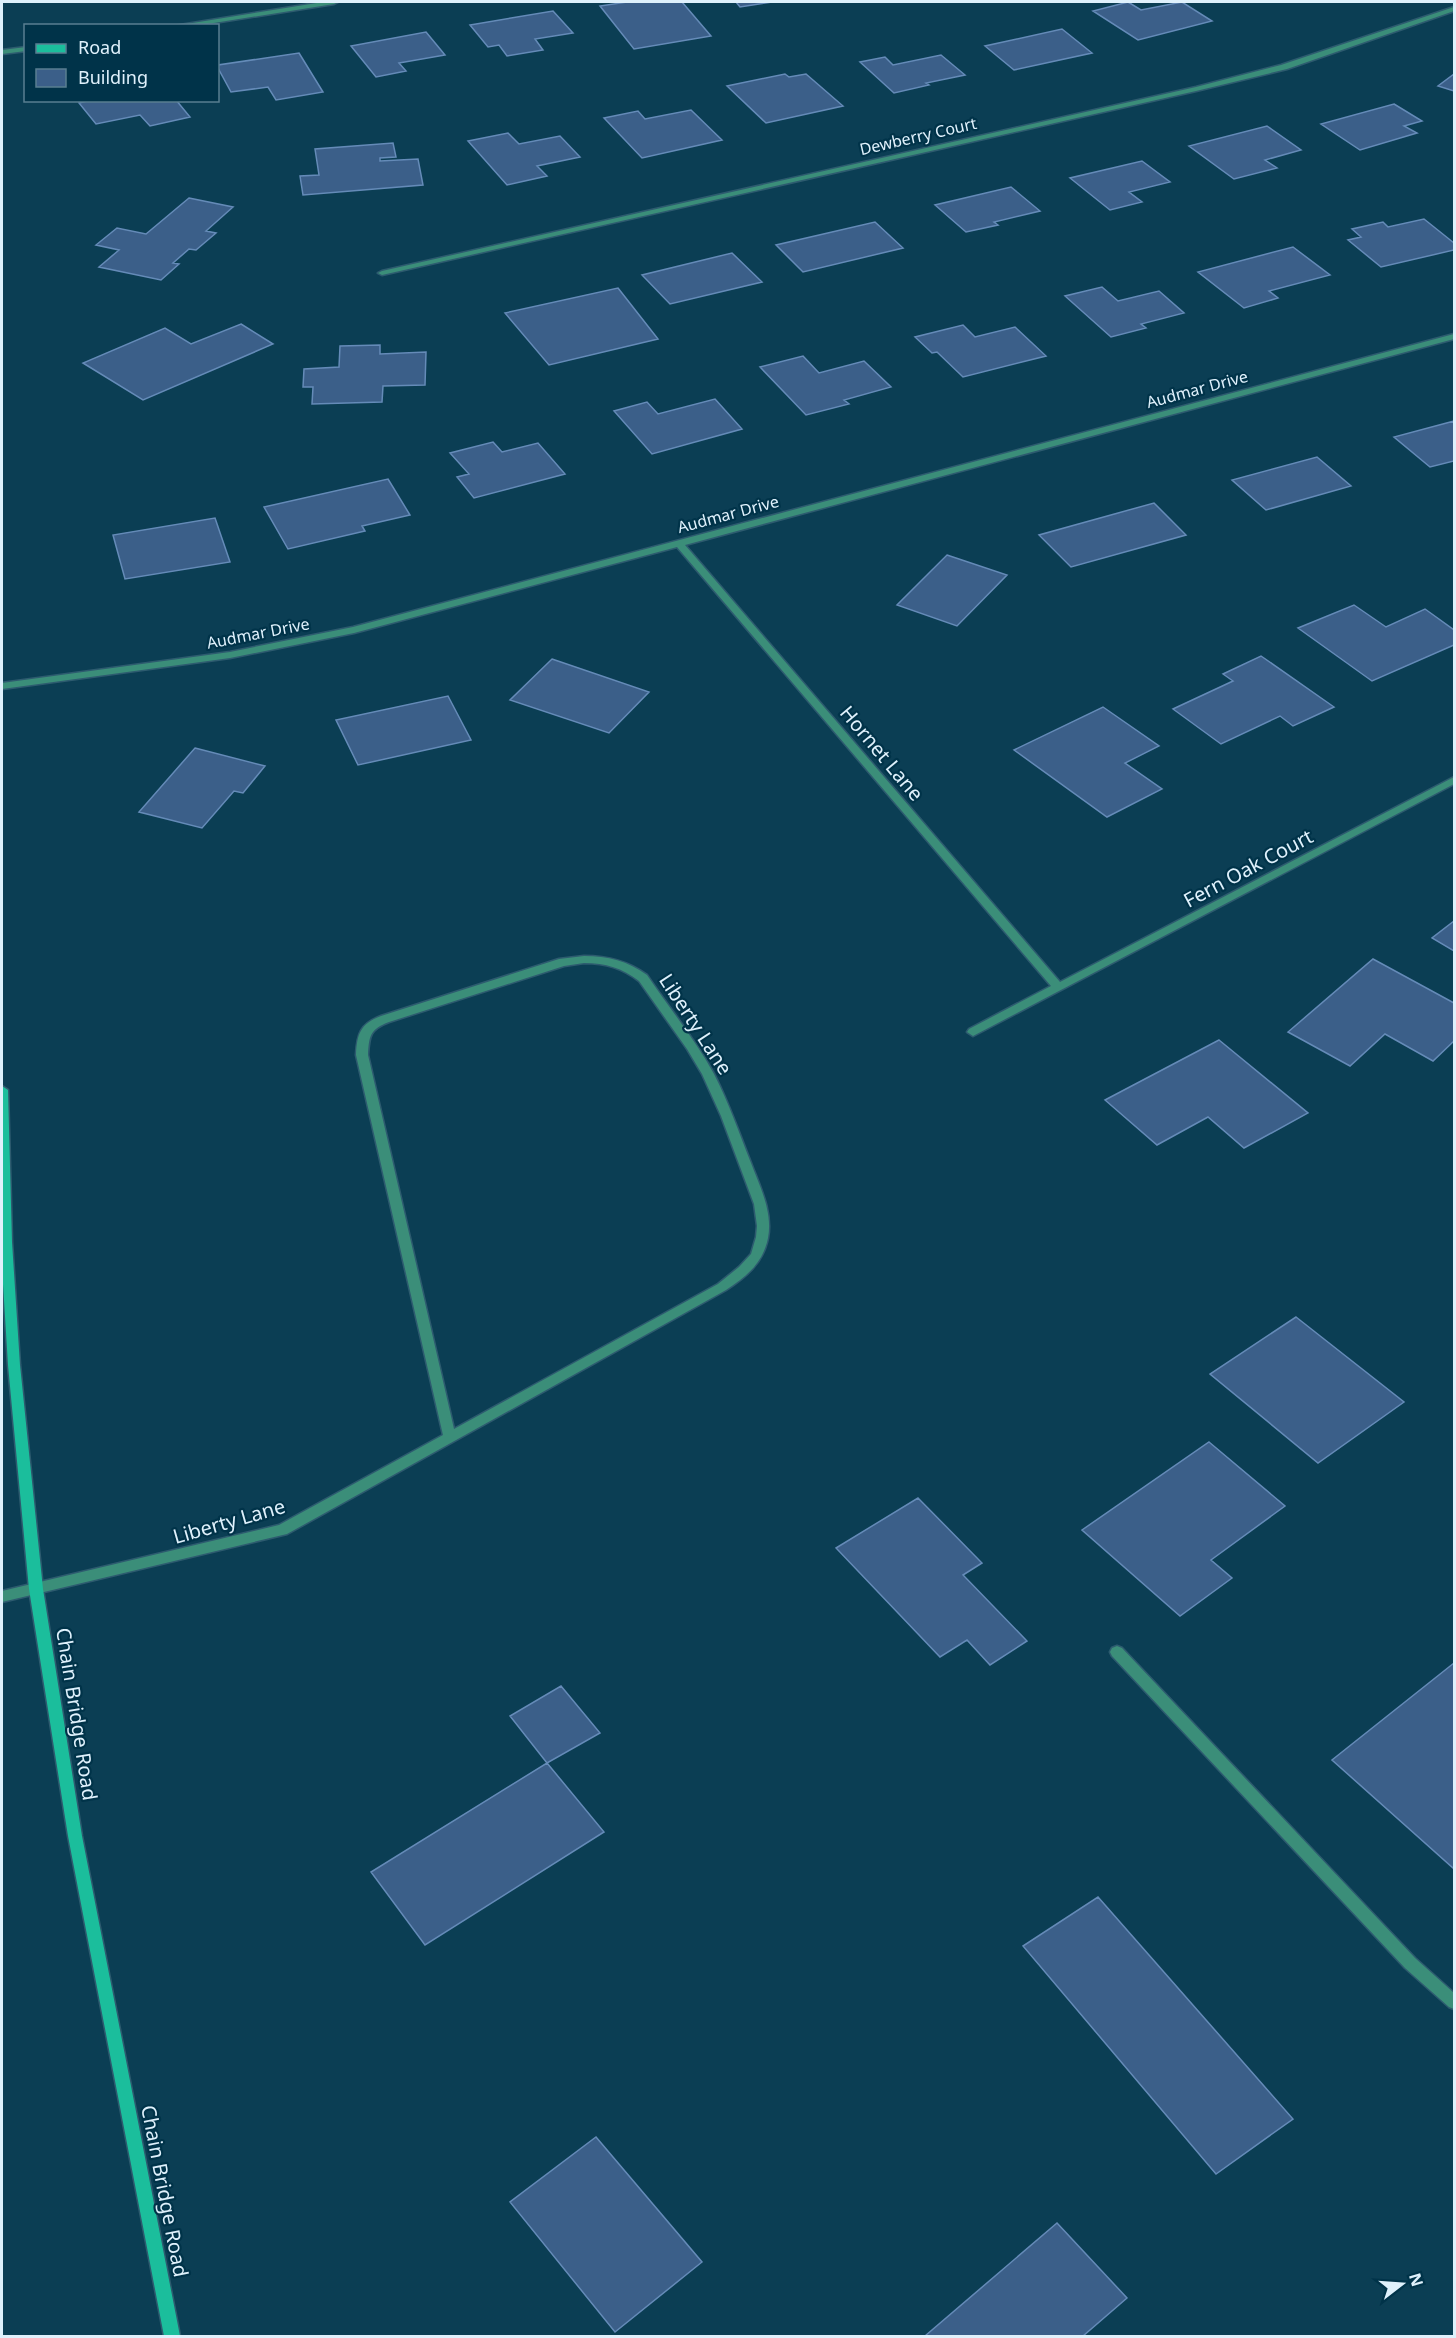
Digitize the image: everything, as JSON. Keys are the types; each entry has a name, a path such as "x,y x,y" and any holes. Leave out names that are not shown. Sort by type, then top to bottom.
{"main road":[{"name":"Chain Bridge Road","path":"2,1090 6,1242 14,1365 36,1590 75,1836 172,2337"}],"street":[{"path":"190,24 333,2"},
{"name":"Dewberry Court","path":"382,273 1196,89 1304,61 1455,9"},
{"path":"2,52 24,49"},
{"name":"Audmar Drive","path":"2,686 230,655 354,630 1455,337"},
{"name":"Hornet Lane","path":"679,543 1058,987"},
{"name":"Fern Oak Court","path":"973,1032 1455,780"},
{"name":"Liberty Lane","path":"2,1597 282,1530 450,1438 722,1287 740,1275 759,1250 764,1218 759,1199 715,1087 698,1058 643,978 621,964 592,959 563,962 374,1023 363,1036 362,1055 450,1438"},
{"path":"1117,1652 1402,1954 1455,2002"}],"building":[{"path":"627,2 682,2 711,36 634,49 600,6"},
{"path":"736,2 772,2 740,7"},
{"path":"1128,2 1141,10 1182,2 1212,21 1138,40 1093,11"},
{"path":"553,11 573,33 535,39 543,50 507,56 499,45 488,47 470,25"},
{"path":"1062,29 1092,53 1014,70 985,46"},
{"path":"426,32 445,55 399,63 406,71 376,77 351,46"},
{"path":"299,53 323,92 276,100 268,87 231,92 219,70 219,65"},
{"path":"941,55 965,75 926,83 929,85 894,93 860,62 885,57 893,65"},
{"path":"785,74 789,77 806,74 843,106 766,123 727,86"},
{"path":"1454,74 1454,91 1438,86"},
{"path":"178,102 190,117 150,126 140,115 96,124 79,103"},
{"path":"1394,104 1422,121 1404,126 1417,133 1360,150 1321,124"},
{"path":"691,110 722,140 642,158 604,118 638,111 645,119"},
{"path":"1267,126 1301,150 1265,160 1277,168 1234,179 1189,146"},
{"path":"508,133 519,144 560,136 580,157 537,166 547,176 507,185 468,141"},
{"path":"393,143 396,157 380,158 380,161 418,159 423,185 303,195 300,176 319,175 315,149"},
{"path":"1142,161 1170,182 1129,192 1142,202 1110,210 1070,178"},
{"path":"1011,187 1040,211 994,222 998,225 966,232 935,205"},
{"path":"189,198 233,207 206,231 216,233 196,250 189,249 173,263 179,264 161,280 99,267 119,250 96,245 117,228 146,234"},
{"path":"1424,219 1454,243 1454,250 1381,267 1348,240 1361,237 1352,229 1383,222 1388,227"},
{"path":"875,222 903,248 803,272 776,245"},
{"path":"1293,247 1330,275 1269,291 1278,298 1244,308 1198,272"},
{"path":"732,253 762,282 670,304 642,275"},
{"path":"1102,287 1118,301 1159,291 1184,313 1141,324 1146,328 1111,337 1065,296"},
{"path":"618,288 658,339 549,365 505,313"},
{"path":"241,324 273,344 143,400 83,363 165,328 191,344"},
{"path":"963,325 975,337 1015,327 1046,356 963,377 937,352 932,353 915,337"},
{"path":"380,345 380,354 426,352 425,385 383,386 382,402 312,404 313,387 303,387 304,369 339,367 340,346"},
{"path":"803,356 819,373 864,361 891,387 844,400 849,404 806,415 760,367"},
{"path":"715,399 742,429 652,454 614,411 647,402 658,414"},
{"path":"1454,421 1454,461 1430,467 1394,437"},
{"path":"493,442 502,452 538,443 565,474 474,498 457,477 469,474 450,453"},
{"path":"1317,457 1351,486 1266,510 1232,480"},
{"path":"388,479 410,515 362,526 365,531 288,549 264,507"},
{"path":"1154,503 1186,535 1071,567 1039,535"},
{"path":"215,518 230,562 125,579 113,535"},
{"path":"947,555 1007,575 957,626 897,605"},
{"path":"1354,605 1386,627 1425,609 1454,630 1454,645 1372,681 1298,628"},
{"path":"1261,656 1334,707 1293,726 1280,716 1221,744 1173,709 1233,681 1223,674"},
{"path":"552,659 649,692 609,733 510,700"},
{"path":"448,696 471,740 358,765 336,720"},
{"path":"1103,707 1159,746 1125,763 1162,789 1107,817 1014,750"},
{"path":"195,748 265,766 243,793 234,791 202,828 139,812"},
{"path":"1454,921 1454,951 1432,938"},
{"path":"1373,959 1454,1003 1454,1041 1433,1061 1385,1034 1350,1066 1288,1032"},
{"path":"1219,1040 1308,1113 1244,1148 1208,1117 1157,1145 1105,1100"},
{"path":"1296,1317 1404,1402 1318,1463 1210,1374"},
{"path":"1209,1442 1285,1506 1211,1560 1232,1578 1180,1616 1082,1530"},
{"path":"918,1498 982,1563 963,1575 1027,1641 990,1665 967,1640 940,1657 836,1548"},
{"path":"1454,1663 1454,1866 1453,1868 1332,1760"},
{"path":"561,1686 600,1733 547,1763 510,1716"},
{"path":"547,1763 604,1832 425,1945 371,1872"},
{"path":"1098,1897 1293,2119 1216,2174 1023,1946"},
{"path":"596,2137 702,2262 615,2332 510,2202"},
{"path":"1057,2223 1127,2298 1083,2336 925,2336"}]}
